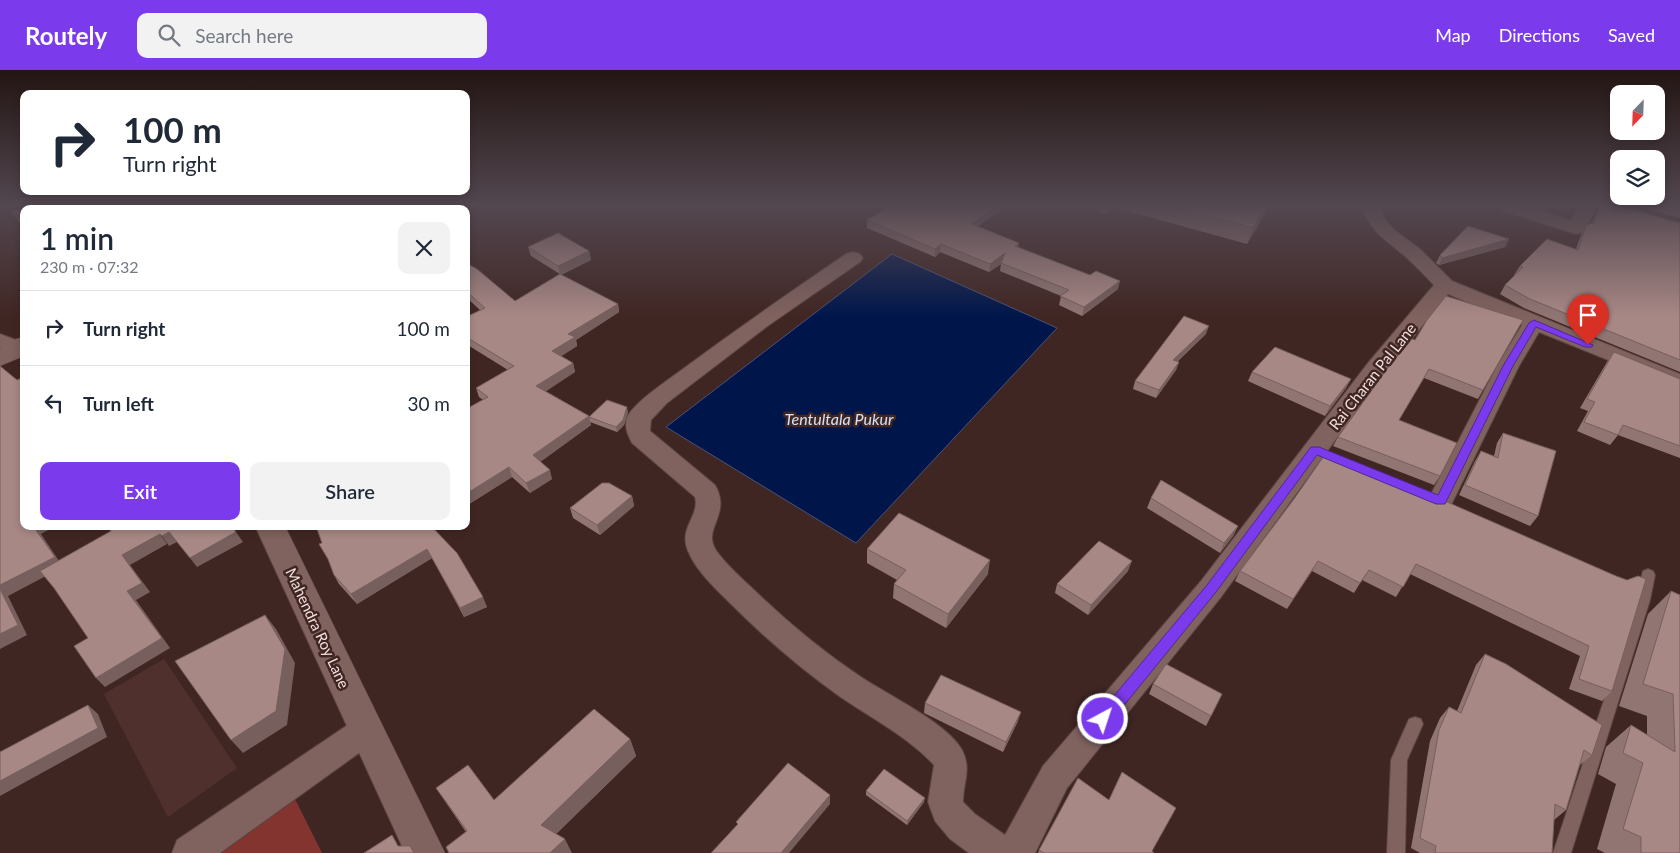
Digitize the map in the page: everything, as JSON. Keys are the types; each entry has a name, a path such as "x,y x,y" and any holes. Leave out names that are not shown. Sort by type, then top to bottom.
{"street":[{"path":"1400,244 1413,253 1445,285 1680,382"},
{"path":"852,258 762,321 659,398 639,418 638,431 641,437 706,492 710,498 710,506 698,529 698,539 702,551 719,574 748,604 814,659 865,696 919,731 942,750 951,764 944,799 948,812 998,853"},
{"name":"Rai Charan Pal Lane","path":"1017,853 1016,850 1055,778 1211,589 1376,368 1445,285"},
{"path":"1467,512 1432,497 1534,323"},
{"path":"1315,450 1342,461"},
{"name":"Mahendra Roy Lane","path":"272,530 425,853"},
{"path":"190,853 366,730"}],"lane":[{"path":"1562,853 1626,658 1648,576"},
{"path":"1396,853 1399,760 1415,724"}],"shaded area":[{"path":"164,659 237,768 168,817 104,694"},
{"path":"291,791 322,853 207,853"}],"water":[{"name":"Tentultala Pukur","path":"892,254 1057,328 856,543 666,427"}],"building":[{"path":"535,244 576,244 589,251 558,266 528,247"},
{"path":"922,244 1018,244 1015,246 1090,275 1096,271 1120,281 1084,307 1060,296 1069,290 1001,263 1005,253 990,264 941,244 935,249"},
{"path":"1451,244 1493,244 1442,258 1440,255"},
{"path":"1542,244 1560,244 1578,250 1580,244 1680,244 1680,360 1530,299 1505,285 1523,267 1520,266"},
{"path":"470,265 515,301 560,274 618,304 568,334 575,337 552,351 573,363 536,386 589,416 533,455 550,470 526,483 509,467 470,491 470,407 488,397 476,388 514,366 470,339 470,315 485,308 470,295"},
{"path":"1446,296 1523,320 1483,390 1429,369 1399,420 1457,443 1440,476 1338,437 1390,365 1412,339 1415,340 1427,320"},
{"path":"1184,316 1209,326 1173,360 1179,362 1159,390 1135,381"},
{"path":"1275,347 1351,379 1330,406 1252,372"},
{"path":"1614,352 1680,379 1680,446 1623,425 1618,435 1584,422 1595,402 1587,399"},
{"path":"0,366 17,380 20,379 20,530 36,530 55,557 0,585"},
{"path":"607,400 627,407 623,420 616,427 589,417"},
{"path":"1503,433 1556,451 1538,516 1465,485 1481,451 1498,458"},
{"path":"1326,453 1438,498 1616,576 1627,580 1638,576 1646,579 1612,691 1579,679 1589,646 1416,564 1403,587 1369,570 1360,583 1318,561 1293,599 1240,571"},
{"path":"1161,480 1238,526 1224,543 1151,498"},
{"path":"602,483 609,483 632,496 597,525 570,508"},
{"path":"899,513 990,560 948,614 894,584 906,570 867,549"},
{"path":"234,530 236,532 190,558 169,532 162,536 160,534 122,555 142,583 127,591 162,638 96,678 74,646 88,638 40,571 111,531"},
{"path":"317,530 435,530 457,553 483,597 460,608 427,549 351,594 334,575 328,559 319,544 322,543"},
{"path":"1099,541 1132,561 1091,605 1057,584"},
{"path":"0,589 18,625 0,634"},
{"path":"1671,591 1680,595 1680,853 1641,853 1641,837 1623,829 1643,763 1623,753 1631,725 1675,752 1673,694 1643,684"},
{"path":"265,615 285,649 276,711 231,740 175,661"},
{"path":"1485,654 1506,664 1602,725 1592,755 1584,750 1566,810 1555,804 1552,853 1435,853 1436,846 1420,838 1439,730 1449,707 1461,713"},
{"path":"1166,664 1222,694 1211,716 1153,684"},
{"path":"941,675 1021,712 1006,742 925,703"},
{"path":"88,705 98,728 0,781 0,752"},
{"path":"594,709 630,739 541,825 565,839 550,853 449,853 446,847 467,831 436,788 468,765 494,800"},
{"path":"788,763 830,795 781,853 711,853 738,824 736,822"},
{"path":"884,769 925,798 907,821 866,791"},
{"path":"1122,772 1176,808 1152,851 1154,853 1044,853 1039,850 1078,778 1109,800"},
{"path":"392,835 398,846 410,846 414,853 364,853"}],"route":[{"path":"1103,719 1211,589 1315,450 1441,500 1508,366 1534,323 1588,345"}]}
